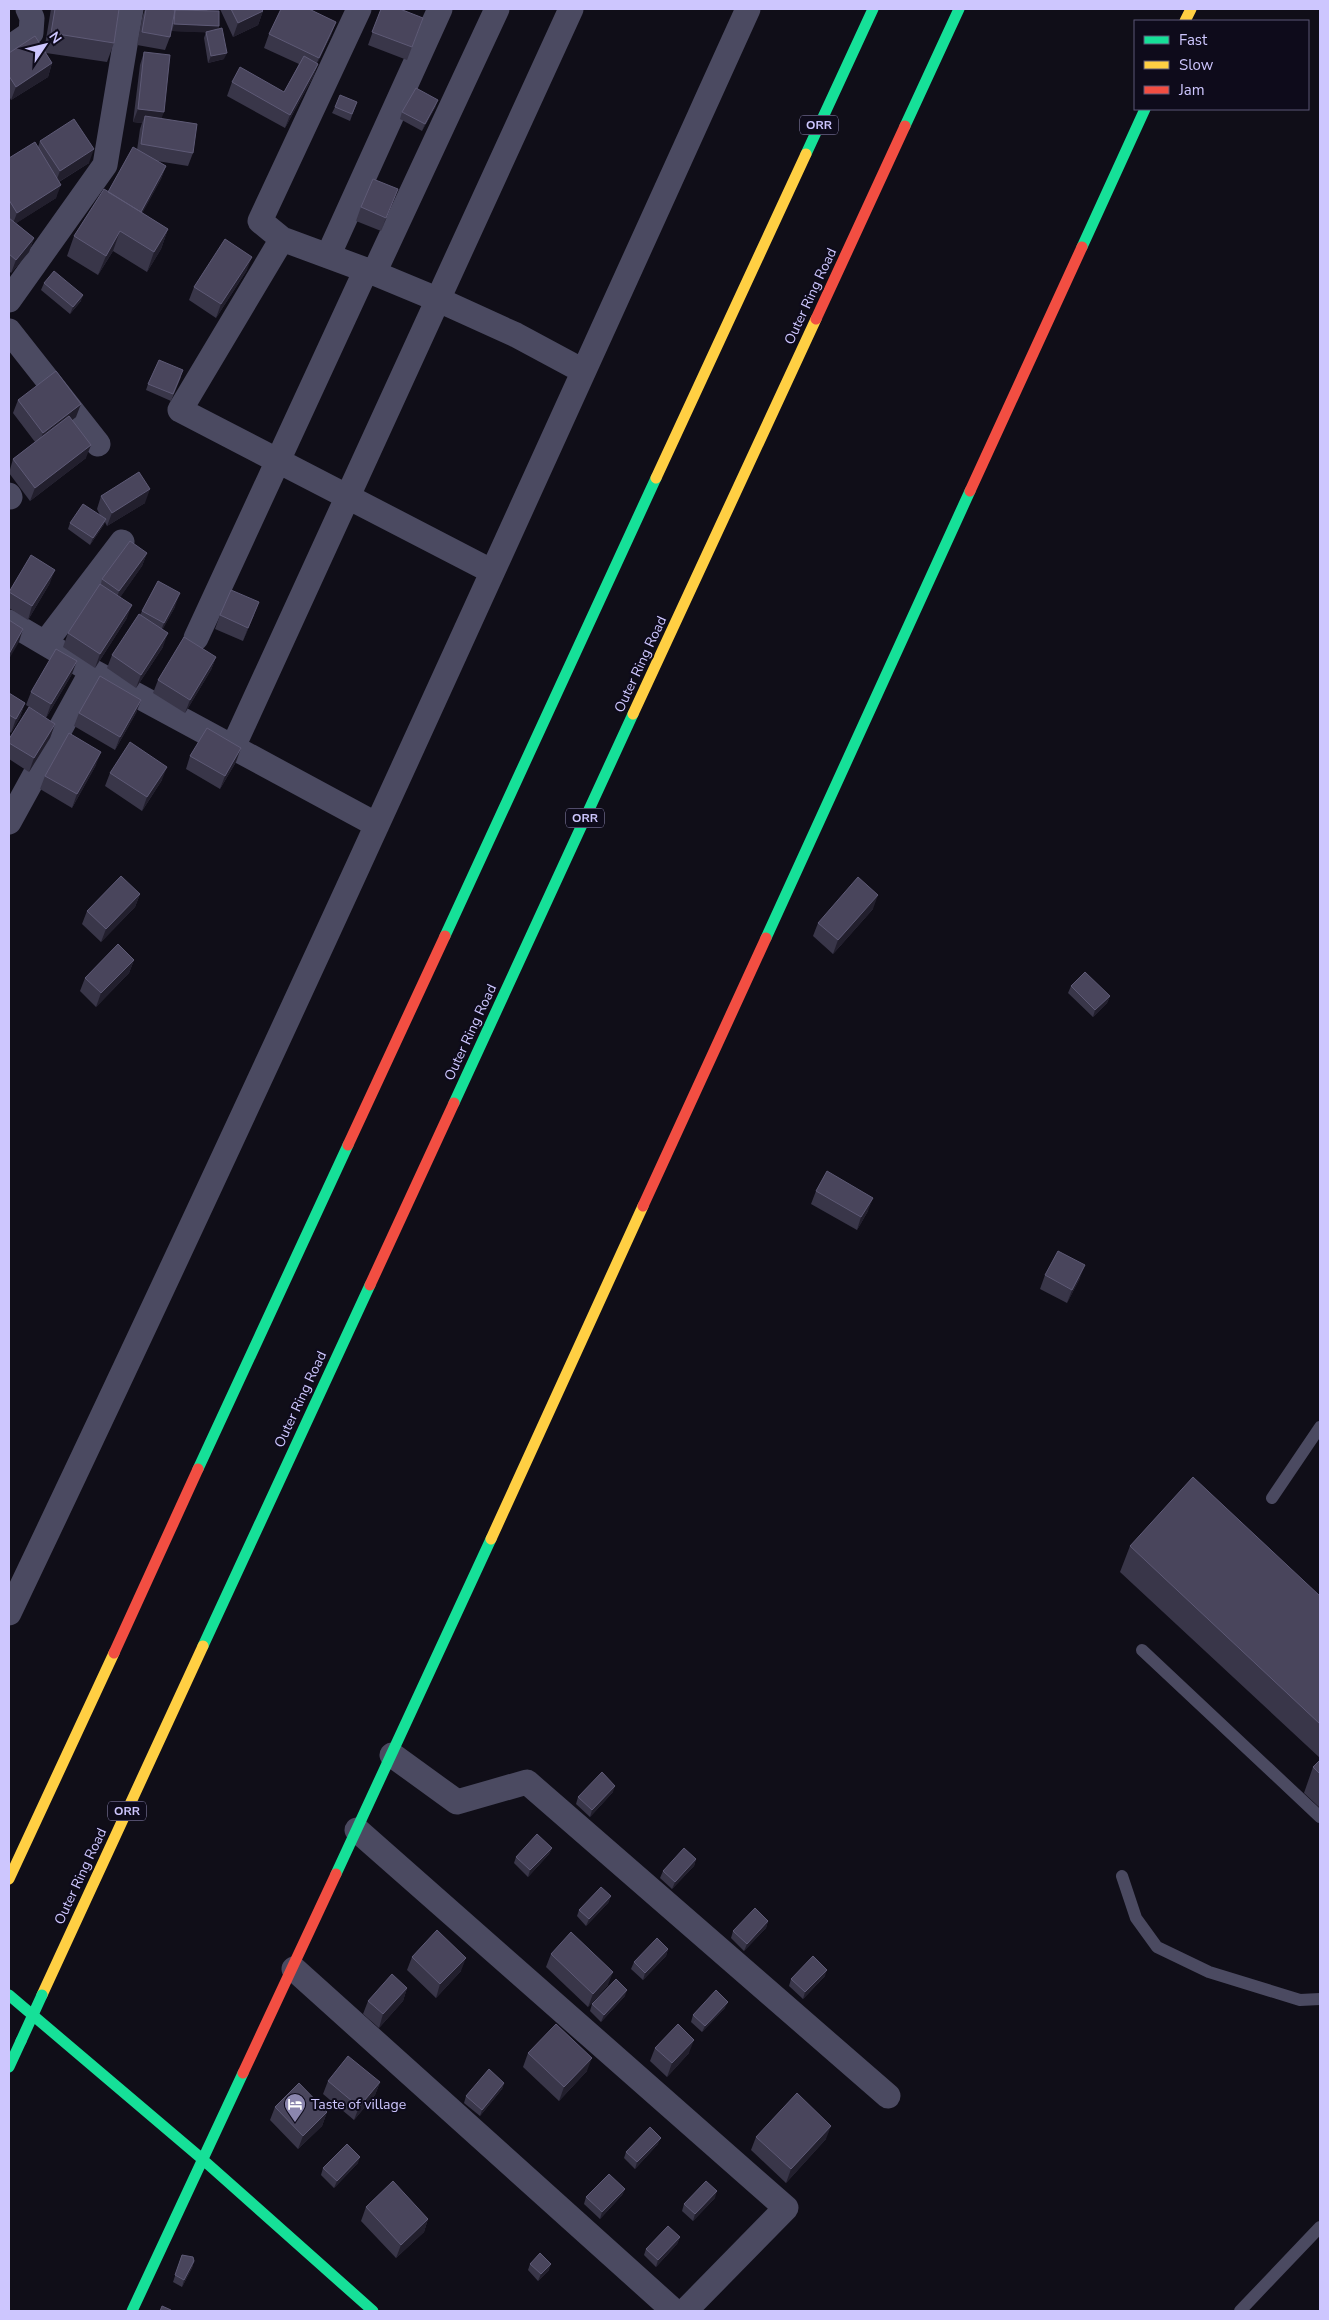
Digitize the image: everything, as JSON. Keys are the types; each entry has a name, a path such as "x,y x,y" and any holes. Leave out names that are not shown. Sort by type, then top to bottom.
{"main road":[{"name":"ORR","path":"9,1879 873,9"},
{"name":"Outer Ring Road","path":"9,2067 959,9"},
{"path":"132,2311 201,2158 294,1969 1145,110"},
{"path":"9,1995 201,2158 373,2311"}],"street":[{"path":"9,48 31,33 32,18 28,9"},
{"path":"9,300 105,165 131,9"},
{"path":"359,9 260,221 282,239 370,271 439,300 516,335 583,370"},
{"path":"328,256 440,9"},
{"path":"196,638 278,461 497,9"},
{"path":"233,747 571,9"},
{"path":"9,1613 136,1346 377,825 748,9"},
{"path":"282,239 180,410 491,571"},
{"path":"9,331 98,444"},
{"path":"45,643 122,542"},
{"path":"9,622 92,671 377,825"},
{"path":"9,822 92,671"},
{"path":"392,1755 457,1802 527,1782 888,2096"},
{"path":"357,1830 786,2208 685,2311"},
{"path":"294,1969 674,2311"}],"lane":[{"path":"1272,1498 1320,1427"},
{"path":"1142,1650 1320,1817"},
{"path":"1122,1876 1136,1918 1157,1946 1209,1972 1300,2000 1320,1999"},
{"path":"1240,2311 1320,2227"}],"building":[{"path":"55,9 119,9 114,43 51,33"},
{"path":"146,9 175,10 170,37 142,32"},
{"path":"231,9 261,9 263,11 238,23"},
{"path":"281,9 309,9 336,22 319,58 269,34"},
{"path":"381,9 400,9 423,18 412,47 372,32"},
{"path":"175,10 219,11 219,26 174,24"},
{"path":"222,28 227,53 211,56 206,32"},
{"path":"35,36 52,63 16,87 9,76 9,53"},
{"path":"144,52 170,55 164,112 138,109"},
{"path":"304,56 318,64 290,115 232,82 240,67 284,92"},
{"path":"416,88 438,100 425,124 402,112"},
{"path":"340,95 357,102 352,114 335,107"},
{"path":"145,116 197,124 193,153 141,144"},
{"path":"74,119 94,149 60,171 40,141"},
{"path":"35,142 61,185 17,213 9,200 9,158"},
{"path":"133,147 166,166 141,212 108,192"},
{"path":"373,179 398,189 386,218 361,207"},
{"path":"104,189 168,229 154,252 120,231 106,256 74,236"},
{"path":"9,218 34,238 16,260 9,254"},
{"path":"225,239 252,257 221,304 194,287"},
{"path":"54,271 83,295 73,307 44,283"},
{"path":"159,360 183,370 173,394 148,384"},
{"path":"56,371 81,404 43,433 18,400"},
{"path":"69,416 91,445 35,488 13,459"},
{"path":"139,472 150,489 112,513 101,496"},
{"path":"83,504 106,519 93,538 70,523"},
{"path":"130,541 147,553 119,591 102,579"},
{"path":"31,555 55,570 32,606 9,592"},
{"path":"158,581 180,593 164,623 142,611"},
{"path":"100,584 132,605 100,654 68,633"},
{"path":"231,590 259,602 248,628 220,615"},
{"path":"139,614 168,633 141,675 112,655"},
{"path":"9,620 23,629 9,654"},
{"path":"184,637 216,657 190,700 158,680"},
{"path":"56,649 77,661 51,704 31,692"},
{"path":"100,676 141,700 120,737 79,713"},
{"path":"9,693 25,703 16,719 9,715"},
{"path":"29,707 55,724 34,758 9,743 9,739"},
{"path":"207,728 241,748 225,776 190,756"},
{"path":"69,733 101,752 77,794 45,776"},
{"path":"130,742 167,767 147,797 110,773"},
{"path":"121,876 140,894 106,929 87,911"},
{"path":"858,877 878,895 838,940 818,923"},
{"path":"118,944 134,960 101,993 85,978"},
{"path":"1085,972 1110,996 1095,1010 1071,986"},
{"path":"827,1171 873,1198 861,1217 816,1191"},
{"path":"1058,1251 1085,1265 1072,1290 1045,1275"},
{"path":"1193,1477 1320,1596 1320,1724 1130,1546"},
{"path":"1320,1760 1320,1774 1313,1767"},
{"path":"602,1772 615,1786 592,1810 578,1797"},
{"path":"537,1834 552,1848 530,1870 516,1857"},
{"path":"684,1848 696,1859 675,1882 663,1871"},
{"path":"601,1887 611,1896 589,1919 579,1910"},
{"path":"755,1908 768,1921 747,1944 733,1931"},
{"path":"437,1930 466,1958 440,1984 412,1957"},
{"path":"571,1932 613,1972 593,1994 551,1954"},
{"path":"657,1938 668,1949 645,1973 634,1962"},
{"path":"813,1956 827,1970 805,1992 791,1979"},
{"path":"392,1974 407,1988 383,2014 368,2001"},
{"path":"616,1979 627,1990 604,2015 592,2004"},
{"path":"716,1990 728,2002 705,2026 693,2015"},
{"path":"556,2024 592,2058 564,2087 528,2053"},
{"path":"678,2024 694,2040 672,2063 655,2048"},
{"path":"348,2056 380,2082 359,2107 328,2081"},
{"path":"489,2069 504,2083 482,2110 466,2096"},
{"path":"299,2083 327,2112 303,2136 275,2107"},
{"path":"797,2093 831,2126 791,2169 756,2137"},
{"path":"650,2127 661,2138 637,2162 626,2152"},
{"path":"347,2144 360,2157 337,2181 323,2168"},
{"path":"609,2174 625,2189 602,2212 586,2197"},
{"path":"393,2181 428,2219 401,2245 366,2207"},
{"path":"706,2181 717,2191 695,2214 684,2204"},
{"path":"668,2226 680,2237 658,2260 646,2249"},
{"path":"540,2253 551,2264 541,2274 530,2264"},
{"path":"182,2255 193,2257 194,2261 184,2280 175,2275"},
{"path":"162,2306 171,2310 171,2311 160,2311"}],"traffic: fast":[{"path":"806,154 873,9"},
{"path":"905,126 959,9"},
{"path":"1082,247 1145,110"},
{"path":"445,936 656,478"},
{"path":"766,938 970,491"},
{"path":"454,1103 633,714"},
{"path":"198,1469 348,1145"},
{"path":"203,1646 370,1285"},
{"path":"336,1874 491,1539"},
{"path":"9,1995 201,2158 373,2311"},
{"path":"21,2041 42,1995"},
{"path":"9,2067 21,2041"},
{"path":"132,2311 243,2073"}],"traffic: slow":[{"path":"1186,20 1191,9"},
{"path":"656,478 806,154"},
{"path":"633,714 816,319"},
{"path":"491,1539 643,1206"},
{"path":"42,1995 203,1646"},
{"path":"9,1879 114,1653"}],"traffic: jam":[{"path":"816,319 905,126"},
{"path":"970,491 1082,247"},
{"path":"348,1145 445,936"},
{"path":"643,1206 766,938"},
{"path":"370,1285 454,1103"},
{"path":"114,1653 198,1469"},
{"path":"243,2073 336,1874"}],"place":[{"name":"Taste of village","path":"295,2123"}]}
